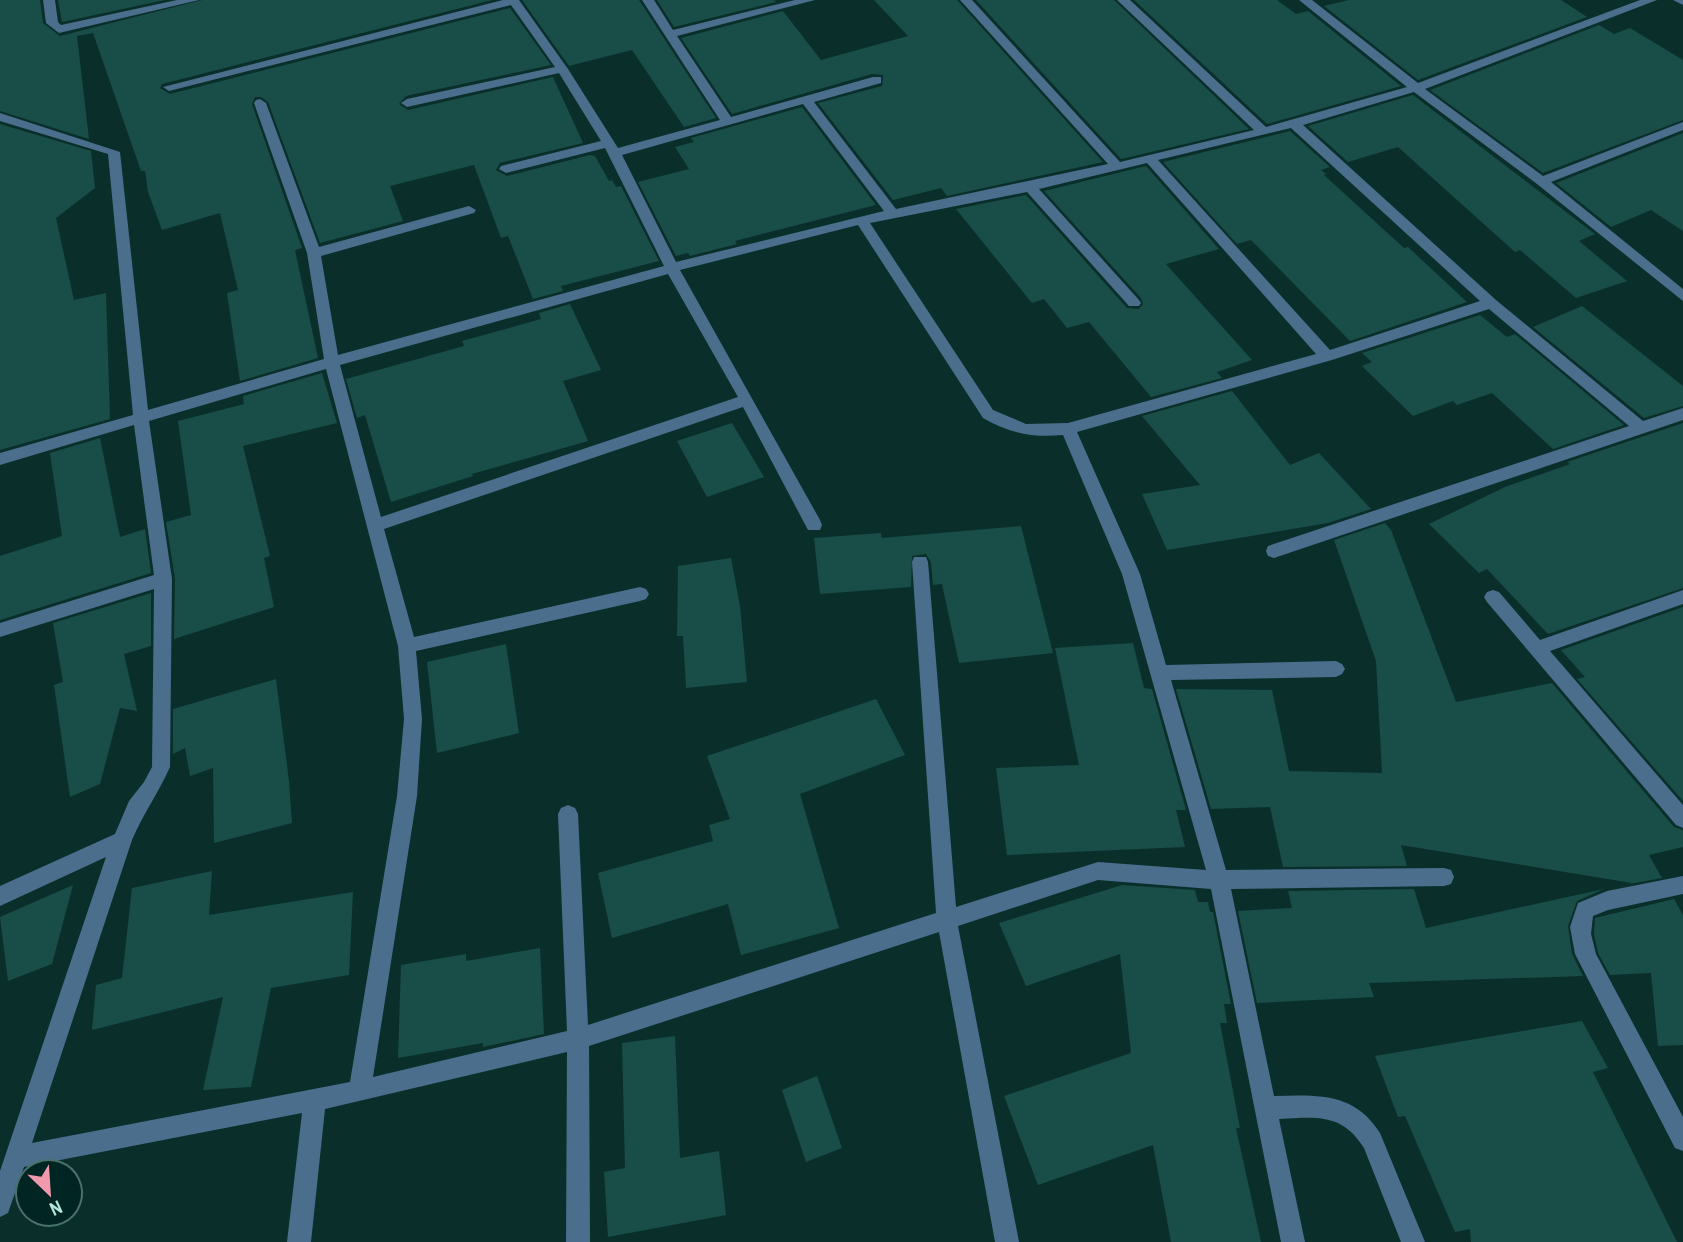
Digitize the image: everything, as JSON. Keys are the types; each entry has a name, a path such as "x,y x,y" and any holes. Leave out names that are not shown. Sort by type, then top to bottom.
{"street":[{"path":"49,0 52,23 59,29 193,0"},
{"path":"169,87 513,0 562,69 612,148 672,268 814,525"},
{"path":"648,0 728,122"},
{"path":"670,34 809,0"},
{"path":"966,0 1116,165"},
{"path":"1123,0 1262,130"},
{"path":"1308,3 1326,0"},
{"path":"0,459 332,362 672,268 861,220 1030,187 1293,124 1416,88 1651,0"},
{"path":"1308,3 1416,88 1542,181 1681,293"},
{"path":"407,103 562,69"},
{"path":"506,169 728,122 877,80"},
{"path":"806,100 893,214"},
{"path":"260,103 314,253 332,362 407,646 414,719 407,796 360,1091"},
{"path":"0,117 114,152 141,418 163,579 161,767 151,788 136,807 122,840 2,1196"},
{"path":"1293,124 1491,303 1642,429"},
{"path":"1542,181 1683,126"},
{"path":"1149,158 1327,356"},
{"path":"1030,187 1134,303"},
{"path":"314,253 469,211"},
{"path":"861,220 988,414 1010,428 1038,431 1068,429 1327,356 1491,303"},
{"path":"375,526 747,400"},
{"path":"1274,551 1683,414"},
{"path":"1068,429 1130,574 1219,880 1293,1242"},
{"path":"919,562 947,921 1007,1242"},
{"path":"0,630 163,579"},
{"path":"407,646 640,594"},
{"path":"1493,597 1683,819"},
{"path":"1538,648 1683,597"},
{"path":"1160,673 1336,669"},
{"path":"568,814 578,1038 578,1242"},
{"path":"0,896 122,840"},
{"path":"16,1157 360,1091 578,1038 1098,871 1219,880 1444,877"},
{"path":"1683,885 1607,901 1585,910 1578,929 1592,970 1683,1140"},
{"path":"299,1242 315,1100"},
{"path":"1266,1108 1327,1107 1354,1116 1360,1121 1372,1141 1413,1242"}],"building":[{"path":"0,0 40,0 43,23 60,36 202,0 492,0 162,84 160,88 170,94 510,8 551,65 406,96 399,104 408,110 553,77 583,143 500,163 496,170 507,176 595,156 609,181 612,180 616,187 621,186 659,261 561,286 563,291 533,299 508,236 501,238 474,165 390,186 403,221 320,243 268,102 261,97 255,97 252,104 302,248 295,250 318,358 240,381 227,293 238,290 220,213 162,230 148,192 145,171 141,171 93,33 77,36 89,139 0,111"},
{"path":"58,0 165,0 62,22"},
{"path":"522,0 639,0 716,118 684,127 632,50 569,66"},
{"path":"657,0 774,0 776,2 674,27"},
{"path":"874,0 957,0 1103,162 947,196 941,188 893,200 818,103 882,86 883,75 872,74 732,114 681,38 783,11 821,60 908,36"},
{"path":"976,0 1114,0 1249,129 1121,159"},
{"path":"1134,0 1277,0 1296,14 1308,11 1401,86 1267,124"},
{"path":"1349,0 1561,0 1587,17 1418,80 1324,6"},
{"path":"1599,25 1614,34 1630,28 1683,60 1683,120 1543,173 1430,90"},
{"path":"1413,95 1595,234 1579,241 1627,281 1576,298 1520,250 1515,252 1398,147 1348,162 1308,126"},
{"path":"802,107 876,205 735,241 737,244 690,256 688,253 676,256 638,182 689,169 675,147 694,142 691,138"},
{"path":"0,124 91,151 95,188 56,218 74,300 106,293 110,419 0,450"},
{"path":"1290,131 1330,167 1321,170 1326,174 1324,175 1467,302 1350,341 1251,240 1237,244 1163,162"},
{"path":"1683,133 1683,231 1651,210 1611,227 1556,183"},
{"path":"1146,166 1219,249 1166,264 1252,360 1217,372 1222,378 1151,397 1089,322 1067,328 1044,299 1032,303 956,209 1026,195 1127,308 1139,309 1143,304 1141,298 1044,191"},
{"path":"570,304 601,370 563,381 588,441 472,474 473,476 391,502 365,415 357,418 346,379 464,346 462,341 541,319 539,313"},
{"path":"1582,306 1683,386 1683,406 1644,418 1533,327"},
{"path":"1480,315 1507,337 1515,334 1624,425 1553,449 1492,393 1457,405 1453,401 1413,416 1362,366 1372,362 1362,353"},
{"path":"322,373 337,423 243,446 270,556 264,558 274,607 174,639 175,579 166,522 191,515 178,421 244,404 243,396"},
{"path":"1232,391 1290,465 1319,453 1371,509 1328,523 1167,550 1142,494 1200,485 1142,416"},
{"path":"732,423 764,477 707,497 677,441"},
{"path":"1683,423 1683,588 1548,634 1487,569 1479,573 1429,524 1505,487 1570,464 1567,462"},
{"path":"100,438 120,537 145,529 151,573 0,620 0,556 62,536 50,453"},
{"path":"1385,523 1391,530 1456,702 1552,683 1674,827 1683,830 1683,847 1649,855 1662,878 1624,885 1632,883 1401,845 1407,866 1283,867 1270,807 1211,809 1176,689 1272,690 1289,771 1382,773 1376,661 1334,540"},
{"path":"1021,526 1053,653 959,663 942,584 933,585 931,562 926,554 912,556 911,587 820,594 814,538 881,533 882,538"},
{"path":"731,558 740,606 747,682 686,688 683,636 677,636 678,566"},
{"path":"151,593 151,646 124,654 137,711 120,708 100,784 70,797 54,685 63,682 53,623"},
{"path":"1683,607 1683,801 1577,679 1585,677 1561,650"},
{"path":"1133,643 1144,688 1152,689 1186,810 1176,810 1185,847 1007,855 996,768 1079,765 1055,648"},
{"path":"506,644 519,733 437,753 427,662"},
{"path":"276,679 292,823 214,843 213,768 190,776 185,748 173,754 173,709"},
{"path":"876,699 905,755 800,794 839,928 741,955 728,904 612,938 598,873 713,841 709,825 730,819 707,756"},
{"path":"212,871 209,915 353,892 349,975 271,988 251,1087 203,1090 223,997 92,1030 96,985 122,978 132,888"},
{"path":"73,885 52,964 8,981 0,917"},
{"path":"1122,885 1195,890 1198,902 1208,902 1210,912 1213,912 1231,1004 1224,1004 1227,1023 1220,1023 1240,1128 1236,1128 1261,1242 1171,1242 1153,1145 1038,1185 1004,1096 1131,1053 1120,954 1026,986 999,923"},
{"path":"1414,889 1426,928 1604,889 1577,901 1568,926 1572,954 1583,976 1369,983 1374,997 1257,1003 1238,911 1292,908 1288,891"},
{"path":"1674,899 1683,915 1683,1045 1658,1046 1651,973 1610,975 1598,953 1594,934 1595,918"},
{"path":"540,948 544,1034 483,1047 483,1043 398,1058 401,965 466,954 466,961"},
{"path":"1582,1021 1608,1068 1593,1072 1677,1242 1471,1242 1470,1229 1455,1232 1405,1116 1398,1117 1375,1056"},
{"path":"675,1036 680,1158 719,1151 726,1215 608,1237 604,1172 625,1168 622,1043"},
{"path":"817,1076 842,1148 806,1162 782,1090"}]}
